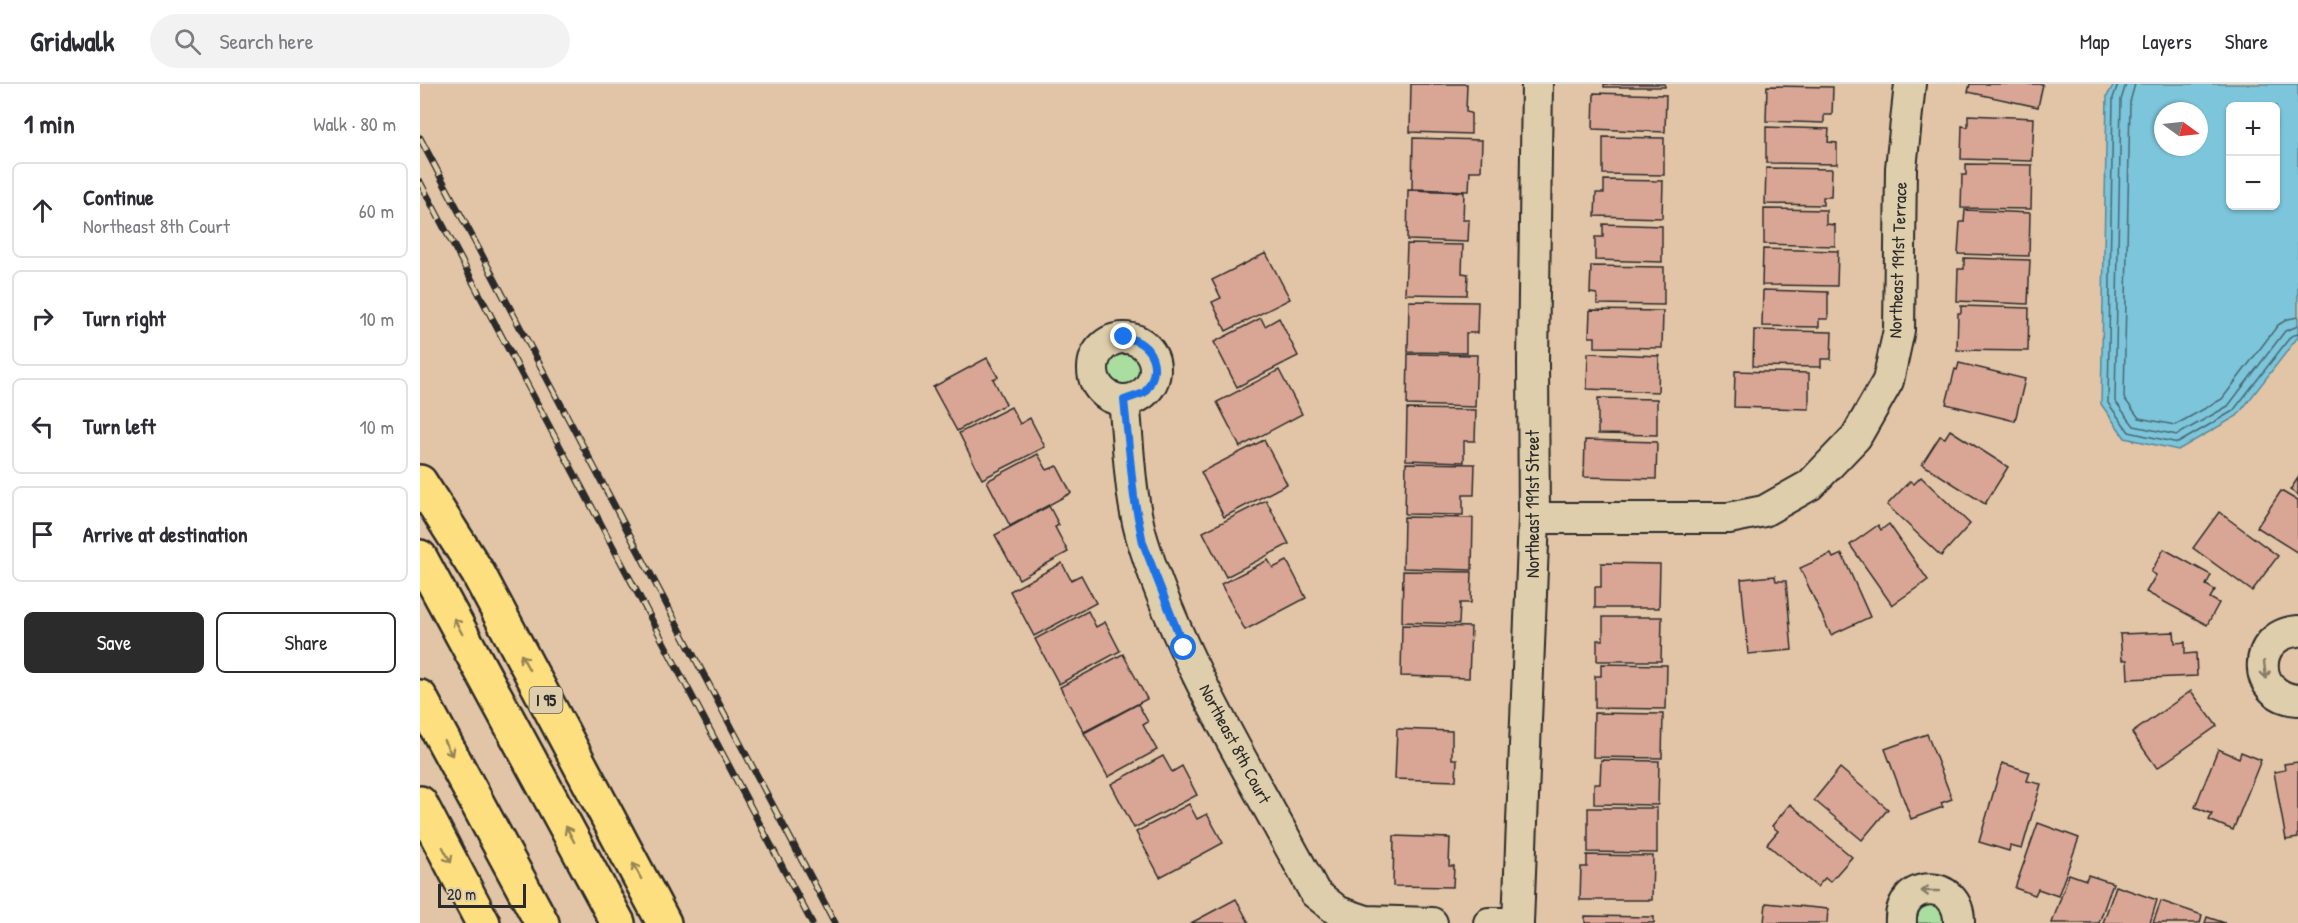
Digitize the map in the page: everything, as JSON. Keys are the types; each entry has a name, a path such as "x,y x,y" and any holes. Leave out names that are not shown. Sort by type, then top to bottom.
{"highway":[{"name":"I 95","path":"420,482 478,573 664,923"},
{"path":"420,557 618,923"},
{"path":"420,697 542,923"},
{"path":"420,803 483,923"}],"street":[{"name":"Northeast 191st Street","path":"1518,923 1534,518 1533,363 1537,84"},
{"name":"Northeast 191st Terrace","path":"1534,518 1729,518 1764,511 1810,485 1856,437 1888,381 1899,330 1901,168 1910,84"},
{"name":"Northeast 8th Court","path":"1124,400 1134,497 1143,543 1180,638 1315,893 1339,912 1366,921 1432,923"},
{"path":"2298,631 2277,636 2264,655 2262,668 2272,689 2281,696 2298,700"},
{"path":"1901,923 1901,911 1905,902 1920,890 1930,888 1949,896 1956,903 1959,923"},
{"path":"1489,923 1518,923"}],"green space":[{"path":"1124,353 1136,358 1141,370 1136,382 1124,387 1112,382 1107,370 1112,358"},
{"path":"1932,904 1943,910 1946,923 1915,923 1920,909"}],"water":[{"path":"2114,84 2298,84 2298,337 2237,416 2178,450 2125,438 2101,404 2107,96"}],"building":[{"path":"1411,84 1467,84 1466,112 1471,113 1471,134 1410,132"},
{"path":"1604,84 1665,84 1665,87 1604,87"},
{"path":"1970,84 2043,84 2038,107 1968,92"},
{"path":"1767,86 1833,87 1832,115 1824,115 1824,123 1766,121"},
{"path":"1594,93 1666,95 1665,132 1593,129"},
{"path":"1968,115 2034,118 2032,161 1961,159 1962,126 1968,127"},
{"path":"1766,127 1829,129 1828,142 1837,143 1837,164 1766,163"},
{"path":"1603,137 1664,138 1664,175 1603,174"},
{"path":"1413,138 1482,140 1481,171 1470,171 1469,191 1412,189"},
{"path":"1966,164 2032,165 2031,209 1961,208 1962,175 1966,175"},
{"path":"1766,168 1832,169 1831,197 1823,197 1823,205 1765,204"},
{"path":"1604,180 1663,181 1662,218 1595,216 1596,193 1604,193"},
{"path":"1408,190 1464,192 1463,220 1469,220 1468,242 1407,240"},
{"path":"1764,209 1826,210 1826,224 1835,225 1835,246 1764,244"},
{"path":"1965,210 2030,213 2029,256 1958,254 1960,222 1964,222"},
{"path":"1603,224 1662,226 1662,262 1595,260 1595,237 1603,237"},
{"path":"1407,244 1463,245 1462,273 1468,274 1467,295 1405,294"},
{"path":"1763,249 1838,251 1837,286 1762,285"},
{"path":"1266,253 1290,299 1226,331 1212,302 1221,298 1212,280"},
{"path":"1964,258 2030,260 2028,304 1957,301 1958,269 1964,269"},
{"path":"1591,266 1664,267 1664,305 1597,304 1597,294 1590,293"},
{"path":"1763,290 1828,292 1828,319 1819,319 1819,327 1762,326"},
{"path":"1409,301 1478,302 1477,333 1466,333 1466,353 1408,352"},
{"path":"1961,306 2029,308 2028,351 1957,350 1958,313 1961,313"},
{"path":"1590,310 1663,311 1662,348 1595,347 1595,337 1589,337"},
{"path":"1261,318 1265,326 1279,318 1298,356 1237,387 1214,342"},
{"path":"1754,330 1832,332 1831,359 1821,359 1821,367 1753,366"},
{"path":"1588,353 1659,356 1658,392 1587,389"},
{"path":"1408,354 1477,355 1475,407 1407,405"},
{"path":"987,358 998,377 993,379 1006,404 957,431 933,387"},
{"path":"1959,363 2025,379 2015,421 1946,404 1955,369 1957,370"},
{"path":"1279,370 1302,414 1240,447 1217,402"},
{"path":"1735,371 1809,373 1809,409 1734,407"},
{"path":"1598,398 1657,399 1657,435 1598,434"},
{"path":"1011,407 1020,424 1030,418 1045,447 982,479 959,433"},
{"path":"1407,409 1476,410 1475,441 1464,441 1464,462 1406,460"},
{"path":"1950,430 2008,467 1985,504 1922,464 1940,436 1945,438"},
{"path":"1264,440 1287,484 1224,517 1201,472"},
{"path":"1585,440 1657,442 1656,479 1584,477"},
{"path":"1038,454 1047,470 1057,466 1071,493 1010,526 987,481"},
{"path":"1406,463 1475,464 1474,495 1463,495 1463,515 1405,514"},
{"path":"1921,477 1970,524 1941,556 1887,505 1910,481 1914,484"},
{"path":"2298,478 2298,495 2290,490"},
{"path":"2281,491 2298,501 2298,553 2257,527"},
{"path":"1266,500 1289,544 1226,577 1203,532"},
{"path":"1049,506 1059,525 1055,527 1068,552 1019,579 995,535"},
{"path":"2219,512 2278,556 2252,591 2193,548"},
{"path":"1404,517 1473,518 1472,570 1403,568"},
{"path":"1889,524 1928,580 1892,605 1850,545 1878,525 1881,530"},
{"path":"2164,549 2211,575 2206,585 2215,590 2210,598 2219,603 2207,625 2146,592 2156,575 2151,572"},
{"path":"1831,554 1833,558 1842,554 1870,617 1831,635 1800,568"},
{"path":"1268,560 1273,568 1287,561 1306,598 1245,630 1221,584"},
{"path":"1062,563 1071,580 1081,575 1096,603 1034,636 1010,591"},
{"path":"1601,563 1660,564 1659,608 1595,608 1595,587 1601,587"},
{"path":"1403,571 1472,572 1471,603 1460,603 1459,624 1402,622"},
{"path":"1775,576 1776,581 1786,581 1792,650 1748,654 1741,579"},
{"path":"1088,611 1096,627 1105,622 1120,651 1059,684 1035,639"},
{"path":"1603,617 1662,617 1661,661 1597,661 1597,640 1603,640"},
{"path":"1402,625 1471,627 1469,678 1401,676"},
{"path":"2174,632 2175,643 2185,642 2185,654 2196,653 2197,676 2128,679 2127,660 2122,660 2120,634"},
{"path":"1123,654 1147,699 1084,732 1060,687"},
{"path":"1601,664 1667,665 1666,709 1595,708 1595,676 1601,676"},
{"path":"2191,691 2217,726 2157,768 2132,733"},
{"path":"1138,704 1148,722 1143,725 1157,750 1108,777 1084,733"},
{"path":"1594,713 1663,714 1662,758 1593,757"},
{"path":"1397,729 1452,731 1452,759 1457,759 1456,781 1395,779"},
{"path":"1927,734 1952,799 1941,803 1943,807 1911,819 1885,749"},
{"path":"2218,749 2239,758 2241,752 2261,760 2233,830 2209,820 2212,814 2195,807"},
{"path":"1163,756 1172,772 1182,766 1197,795 1134,828 1111,784"},
{"path":"1601,760 1659,761 1658,805 1594,804 1594,784 1600,784"},
{"path":"2298,762 2298,838 2286,840 2274,772 2285,770 2284,764"},
{"path":"2002,763 2030,772 2027,781 2041,784 2022,849 2010,846 2009,851 1979,842"},
{"path":"1840,768 1888,809 1862,840 1814,800"},
{"path":"1189,804 1197,819 1207,814 1223,843 1160,877 1136,832"},
{"path":"1790,804 1852,857 1830,882 1825,878 1817,887 1767,844 1778,831 1772,826"},
{"path":"1588,808 1657,808 1657,853 1588,852"},
{"path":"2038,823 2079,838 2058,896 2038,889 2035,895 2015,888"},
{"path":"1394,836 1450,838 1449,866 1454,866 1453,887 1393,886"},
{"path":"1587,855 1653,856 1652,900 1580,900 1581,867 1587,867"},
{"path":"2069,874 2086,880 2088,875 2113,883 2099,923 2052,923"},
{"path":"2116,886 2157,900 2150,923 2103,923"},
{"path":"1236,899 1249,923 1191,923"},
{"path":"2161,901 2202,915 2200,923 2153,923"},
{"path":"1766,903 1828,909 1827,923 1764,923"},
{"path":"1585,916 1654,917 1654,923 1585,923"},
{"path":"2207,917 2225,923 2205,923"}],"railway":[{"path":"420,138 835,923"},
{"path":"420,182 812,923"}],"route":[{"path":"1124,337 1144,344 1155,363 1155,374 1144,393 1124,400 1134,497 1143,543 1184,648"}]}
